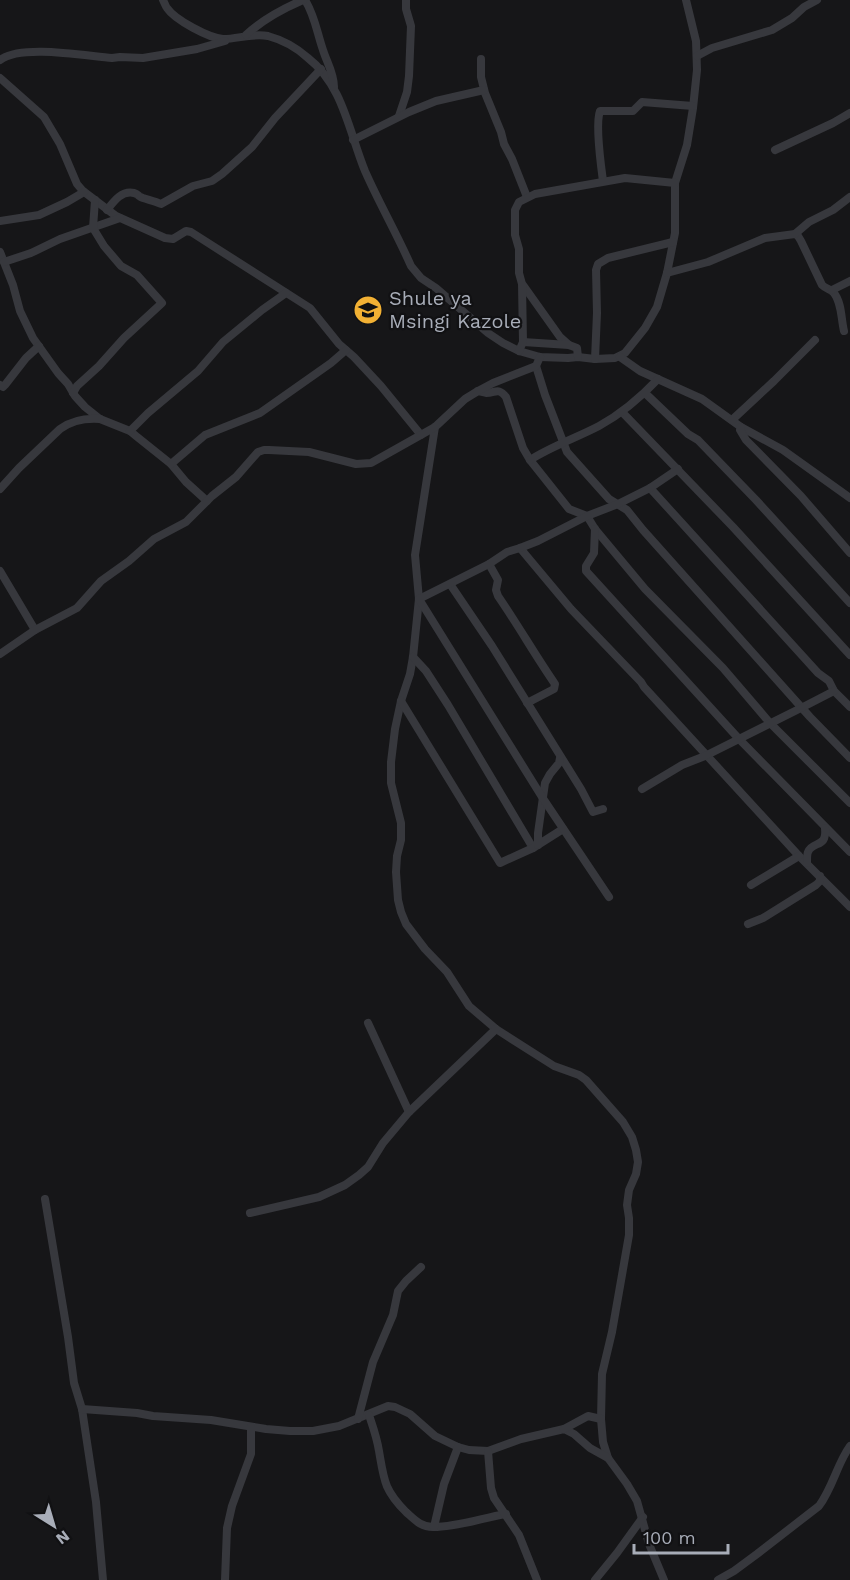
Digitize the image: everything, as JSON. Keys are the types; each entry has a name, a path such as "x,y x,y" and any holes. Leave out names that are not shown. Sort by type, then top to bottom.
{"street":[{"path":"163,0 172,14 199,30 217,38 232,38"},
{"path":"246,35 282,9 304,0 314,17 323,51 332,70 334,88"},
{"path":"399,116 407,92 409,76 411,26 406,0"},
{"path":"0,60 11,55 61,52 104,57 142,58 197,49 246,35 277,39 299,51 321,69 334,88 367,174 413,270 488,333 519,351 540,357 595,359 620,357 640,334 657,307 673,242 675,183 687,145 697,56 686,0"},
{"path":"697,56 712,48 772,30 817,0"},
{"path":"481,59 484,90 527,197"},
{"path":"107,210 119,196 127,192 161,204 193,186 211,182 252,147 275,118 321,69"},
{"path":"0,78 43,116 60,144 78,186 84,192 120,218 167,239 184,232 191,232 313,310 333,338 381,387 422,435"},
{"path":"353,140 399,116 436,101 484,90"},
{"path":"603,181 598,114 600,111 633,111 642,102 693,106"},
{"path":"775,150 850,113"},
{"path":"519,351 523,342 522,284 519,273 519,249 515,235 515,210 519,202 535,194 625,177 675,183"},
{"path":"0,221 39,215 84,192"},
{"path":"667,273 708,262 765,238 795,234 809,222 833,210 850,197"},
{"path":"73,393 77,386 124,338 162,303 137,275 124,268 109,253 93,228 95,200"},
{"path":"4,261 32,253 60,239 120,218"},
{"path":"795,234 826,289 832,290 850,281"},
{"path":"595,359 596,270 598,264 608,258 673,242"},
{"path":"0,252 22,317 39,346 73,393 85,407 100,418 130,431 171,464 186,482 207,501"},
{"path":"522,284 555,331 569,345"},
{"path":"832,290 842,314 844,331"},
{"path":"130,431 198,370 223,342 286,293"},
{"path":"732,420 783,374 815,340"},
{"path":"523,342 569,345 577,348 578,357"},
{"path":"0,385 3,387 6,385 26,358 39,346"},
{"path":"171,464 205,435 260,413 346,350"},
{"path":"540,357 536,366 544,395 567,452 609,499 627,510 810,717 850,758"},
{"path":"620,357 640,370 702,399 741,427 783,450 850,498"},
{"path":"0,654 35,630 77,608 101,580 129,561 154,539 186,522 241,472 258,452 264,450 309,452 361,464 371,463 435,427 465,399 478,391 536,366"},
{"path":"530,460 543,451 598,427 622,412 658,379"},
{"path":"478,391 486,393 500,391 506,397 523,448 569,509 587,516 595,529 645,589 723,669 770,723 850,803"},
{"path":"645,393 688,434 698,440 850,603"},
{"path":"622,412 678,468 850,655"},
{"path":"0,489 64,426 84,419 100,418"},
{"path":"435,427 415,555 419,599 413,657 395,729 391,762 391,783 402,823 396,872 398,900 406,924 412,933 447,972 469,1006 496,1029 554,1066 586,1080 623,1122 632,1137 638,1162 628,1196 629,1235 612,1332 602,1374 601,1419 603,1442 608,1458 637,1501 649,1544 664,1580"},
{"path":"741,427 740,430 746,440 801,496 850,553"},
{"path":"419,599 489,564 507,552 650,488 678,468"},
{"path":"650,488 818,673 829,681 834,691 850,707"},
{"path":"595,529 594,553 586,566 586,571 739,739 850,852"},
{"path":"520,548 571,609 641,682 705,756 850,907"},
{"path":"489,564 498,580 496,590 498,596 555,684 554,689 527,703"},
{"path":"0,571 35,630"},
{"path":"450,584 492,646 581,789 592,812 603,809"},
{"path":"419,599 543,797 609,897"},
{"path":"413,657 426,671 525,835 536,847"},
{"path":"642,789 682,765 705,756 834,691"},
{"path":"401,701 500,863 536,847 564,829"},
{"path":"536,847 547,778 559,763 560,758"},
{"path":"525,835 539,822"},
{"path":"807,863 810,848 825,838 825,828"},
{"path":"752,885 800,856"},
{"path":"748,924 763,918 816,885 820,881 820,876"},
{"path":"368,1023 409,1112"},
{"path":"250,1213 313,1199 345,1185 368,1167 382,1143 409,1112 496,1029"},
{"path":"45,1199 74,1383 82,1409 96,1502 103,1580"},
{"path":"358,1419 373,1362 393,1315 398,1291 420,1267"},
{"path":"82,1409 211,1420 280,1431 313,1431 339,1426 388,1406 410,1414 435,1436 458,1447 488,1451 521,1438 564,1429 588,1416 601,1419"},
{"path":"369,1415 379,1449 382,1476 389,1492 399,1505 422,1526 450,1526 506,1514"},
{"path":"225,1580 227,1528 232,1506 251,1454 251,1426"},
{"path":"564,1429 608,1458"},
{"path":"718,1580 734,1571 819,1506 827,1496 841,1461 850,1446"},
{"path":"434,1527 444,1484 458,1447"},
{"path":"488,1451 494,1498 519,1535 537,1580"},
{"path":"595,1580 643,1517"}],"place":[{"name":"Shule ya Msingi Kazole","path":"368,310"}]}
